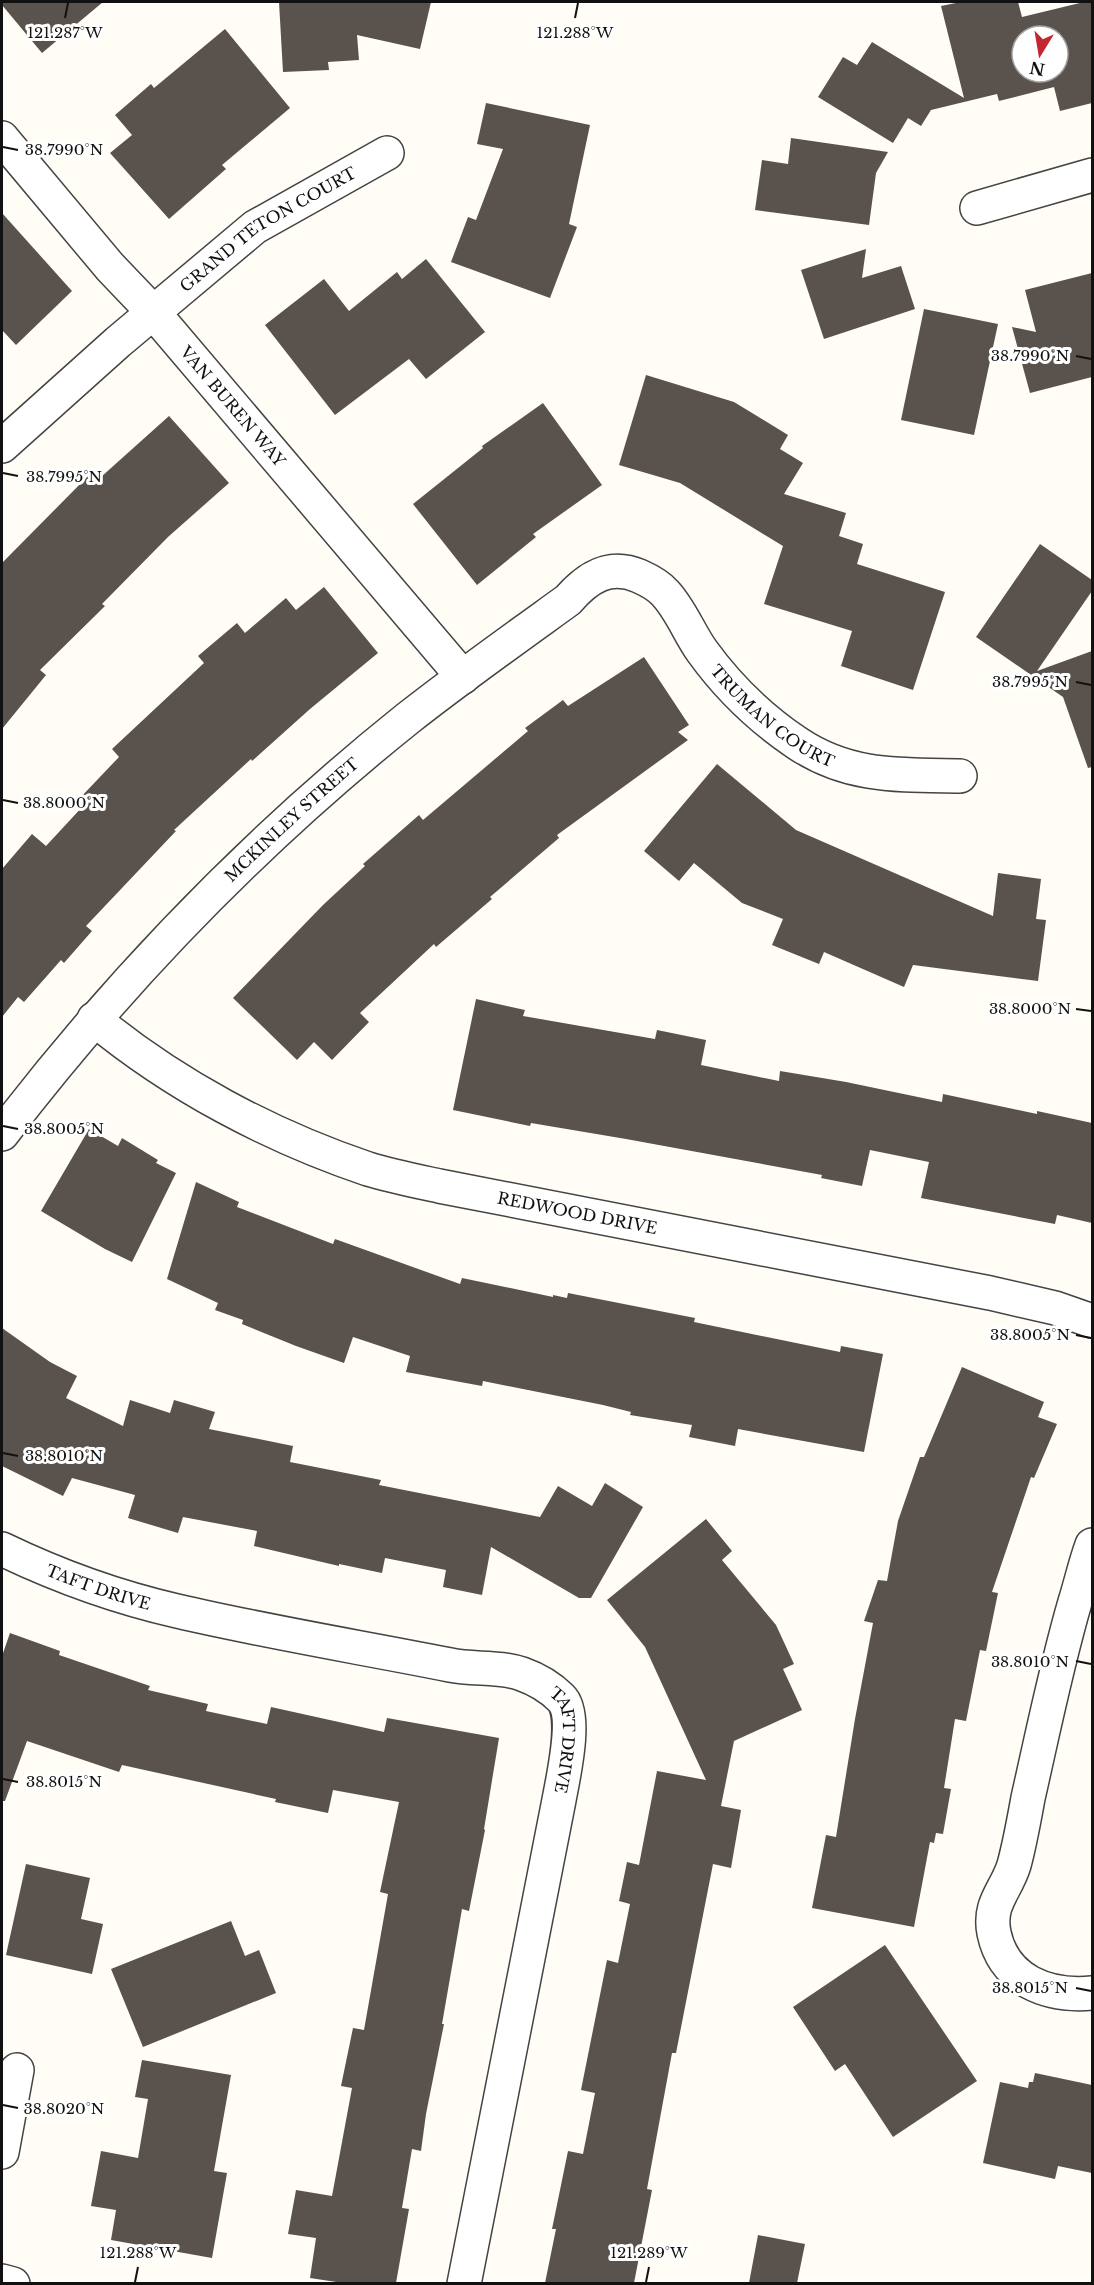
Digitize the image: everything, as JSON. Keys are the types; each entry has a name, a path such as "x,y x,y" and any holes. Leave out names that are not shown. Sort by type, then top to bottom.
{"street":[{"name":"VAN BUREN WAY","path":"2,138 463,677"},
{"name":"GRAND TETON COURT","path":"2,446 153,312 255,227 387,153"},
{"path":"977,208 1092,175"},
{"name":"MCKINLEY STREET","path":"2,1134 94,1019 227,879 318,796 408,719 568,600 594,577 610,570 632,573"},
{"name":"TRUMAN COURT","path":"632,573 651,581 665,593 702,650 724,678 752,708 798,744 836,763 882,774 960,776"},
{"name":"REDWOOD DRIVE","path":"94,1019 123,1043 196,1089 260,1125 318,1151 371,1170 439,1186 990,1293 1055,1308 1092,1321"},
{"path":"1092,1545 1055,1676 1014,1866 996,1900 993,1923 999,1948 1005,1960 1022,1978 1047,1990 1072,1995 1092,1993"},
{"name":"TAFT DRIVE","path":"2,1549 82,1584 123,1598 461,1668 521,1673 544,1684 563,1699 569,1721 559,1800 464,2283"},
{"path":"2,2152 17,2070"},
{"path":"2,2281 13,2283"}],"building":[{"path":"2,2 103,2 42,53 2,5"},
{"path":"279,2 431,2 420,49 357,35 359,60 328,62 329,70 283,72"},
{"path":"961,2 1018,2 1022,17 1092,2 1092,103 1060,111 1054,87 999,101 997,94 931,110 921,126 908,118 893,143 818,97 843,57 857,65 872,42 964,98 941,6"},
{"path":"225,29 290,108 222,165 226,169 169,219 110,153 132,135 115,115 151,84 154,88"},
{"path":"486,103 590,125 569,224 577,227 550,298 451,262 468,217 476,220 503,149 477,144"},
{"path":"791,138 888,152 876,173 869,225 755,210 762,160 788,164"},
{"path":"2,213 72,291 16,345 2,330"},
{"path":"866,249 862,278 901,266 915,309 824,339 801,270"},
{"path":"426,259 485,332 426,379 409,359 335,415 265,325 324,279 349,311 397,272 402,279"},
{"path":"1092,273 1092,377 1030,393 1012,327 1036,332 1025,290"},
{"path":"924,309 998,324 974,435 901,420"},
{"path":"646,375 734,402 788,435 780,449 803,463 784,494 846,513 839,536 863,544 857,564 945,592 913,690 841,666 852,631 764,604 783,546 680,483 619,465"},
{"path":"543,403 602,485 533,534 536,537 477,585 413,504 483,448 482,446"},
{"path":"169,416 229,483 168,537 102,604 105,606 40,670 46,675 2,729 2,563 94,470 101,477"},
{"path":"1040,544 1092,580 1092,591 1037,671 1092,651 1092,767 1088,768 1063,697 976,637"},
{"path":"324,587 378,653 252,761 251,759 174,830 176,831 86,926 92,931 64,963 61,960 24,1002 18,997 2,1017 2,869 32,834 46,846 84,805 79,799 119,757 112,749 204,663 198,656 237,623 245,633 286,598 296,610"},
{"path":"644,657 689,725 678,732 688,740 557,835 559,838 490,897 492,899 436,947 434,944 360,1013 369,1022 332,1060 314,1042 297,1060 233,998 323,905 365,866 363,864 419,815 423,820 528,731 525,728 563,700 568,706"},
{"path":"717,764 796,830 993,916 998,873 1041,879 1036,919 1046,920 1038,981 913,965 904,987 824,952 819,964 772,945 783,919 742,903 694,863 679,881 644,851"},
{"path":"476,999 525,1010 523,1016 655,1039 657,1030 706,1040 701,1065 779,1081 780,1071 942,1102 943,1094 1092,1123 1092,1223 1057,1215 1055,1224 921,1198 929,1162 870,1150 862,1186 821,1178 822,1175 531,1123 530,1126 453,1110"},
{"path":"89,1129 118,1146 122,1138 158,1160 156,1163 176,1173 132,1262 105,1249 41,1211"},
{"path":"196,1182 239,1202 237,1207 333,1244 335,1239 460,1284 462,1278 553,1297 553,1295 567,1298 568,1293 695,1318 694,1322 840,1352 841,1346 883,1354 864,1452 738,1429 735,1446 689,1437 692,1425 630,1415 631,1412 603,1405 483,1381 482,1386 406,1372 410,1356 353,1337 344,1363 296,1346 242,1324 243,1320 215,1310 218,1303 167,1279"},
{"path":"2,1328 50,1362 77,1376 66,1398 123,1426 130,1400 170,1413 174,1400 215,1412 209,1429 293,1446 290,1462 381,1480 379,1485 540,1517 558,1486 592,1506 605,1483 643,1507 591,1598 579,1598 491,1547 482,1595 443,1587 446,1570 385,1558 382,1573 339,1564 339,1566 254,1546 257,1531 183,1517 178,1533 128,1518 135,1495 72,1478 63,1496 2,1466"},
{"path":"962,1367 1044,1402 1038,1417 1057,1424 1034,1478 1031,1477 992,1592 998,1593 986,1651 980,1650 966,1721 955,1719 944,1788 951,1789 943,1834 936,1833 934,1843 930,1842 914,1927 812,1908 826,1835 836,1837 873,1623 864,1621 878,1580 887,1581 898,1521 920,1457 924,1457"},
{"path":"706,1519 732,1551 722,1560 776,1625 794,1664 783,1669 802,1710 734,1741 721,1806 741,1810 731,1868 713,1864 676,2053 672,2053 647,2189 652,2190 634,2283 545,2283 556,2229 552,2229 568,2151 583,2154 595,2093 581,2090 607,1960 618,1963 630,1904 619,1901 627,1862 639,1865 657,1771 706,1780 645,1647 607,1600"},
{"path":"10,1633 60,1651 59,1655 150,1686 148,1690 208,1704 206,1711 267,1724 271,1707 384,1732 387,1718 499,1738 485,1830 469,1911 462,1909 421,2151 412,2149 402,2208 409,2209 396,2283 343,2283 310,2278 316,2238 288,2234 296,2190 332,2196 352,2088 341,2086 353,2028 364,2030 388,1894 380,1892 399,1802 333,1790 328,1813 275,1802 276,1799 122,1765 119,1772 27,1741 5,1801 2,1801 2,1656"},
{"path":"26,1864 90,1878 81,1919 103,1924 92,1974 6,1955"},
{"path":"231,1921 245,1956 259,1950 276,1993 143,2047 111,1969"},
{"path":"885,1945 977,2081 893,2137 845,2064 835,2071 793,2007"},
{"path":"142,2060 231,2075 214,2171 227,2173 212,2258 111,2240 116,2210 91,2206 101,2151 138,2158 148,2099 135,2097"},
{"path":"1035,2073 1092,2085 1092,2173 1058,2166 1055,2179 983,2163 1000,2082 1028,2088 1029,2082 1033,2082"},
{"path":"758,2235 805,2244 797,2283 749,2283"}]}
